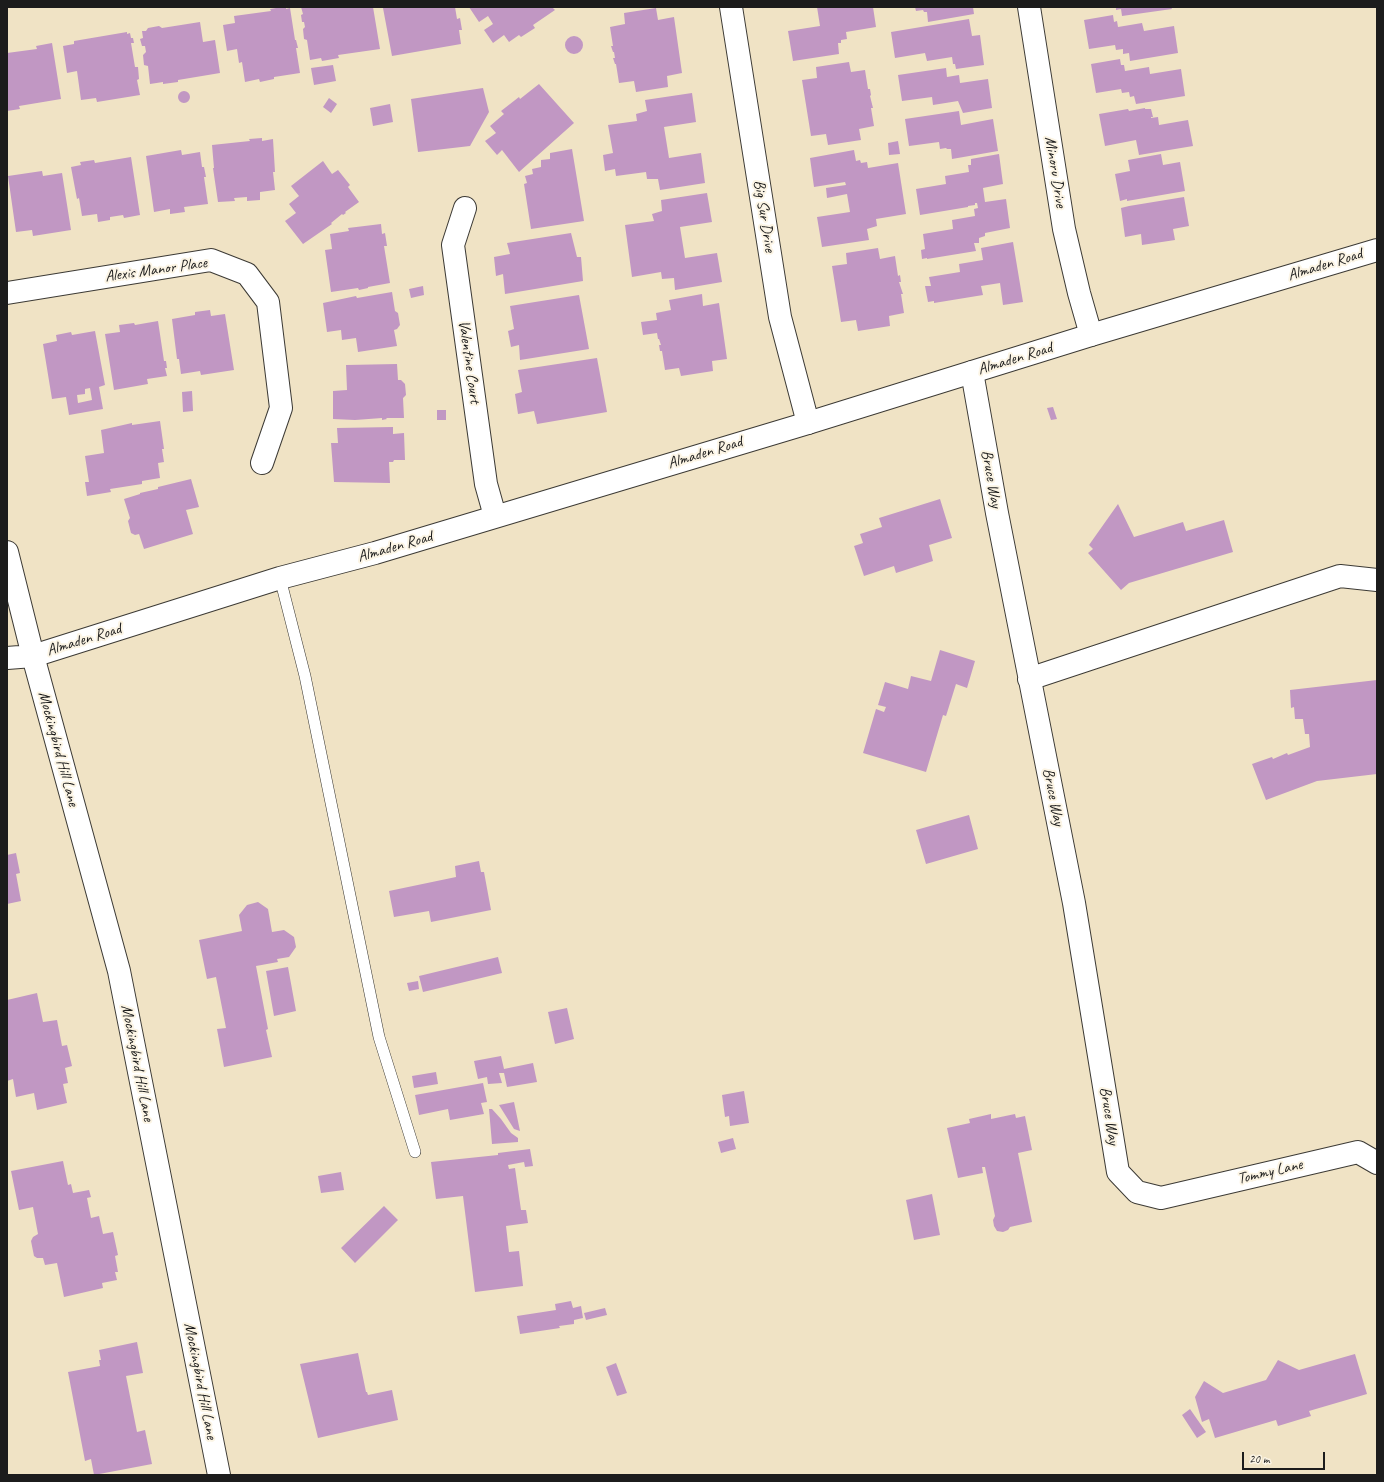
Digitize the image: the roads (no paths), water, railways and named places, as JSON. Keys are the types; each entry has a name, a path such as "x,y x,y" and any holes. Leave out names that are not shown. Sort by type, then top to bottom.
{"street":[{"name":"Big Sur Drive","path":"731,7 780,317 808,423"},
{"name":"Minoru Drive","path":"1029,7 1064,229 1079,293 1091,335"},
{"name":"Valentine Court","path":"465,208 453,245 486,484 495,516"},
{"name":"Almaden Road","path":"7,658 33,656 280,578 375,553 808,423 1091,335 1377,250"},
{"name":"Alexis Manor Place","path":"7,294 211,260 247,274 268,302 281,408 262,463"},
{"name":"Bruce Way","path":"972,372 997,513 1074,903 1118,1172 1137,1192 1161,1198"},
{"name":"Mockingbird Hill Lane","path":"7,552 33,656 119,971 219,1475"},
{"path":"1029,679 1340,576 1377,580"},
{"name":"Almaden Road","path":"7,675 33,656"},
{"name":"Tommy Lane","path":"1161,1198 1358,1152 1377,1163"}],"lane":[{"path":"280,578 305,676 378,1037 415,1152"}]}
